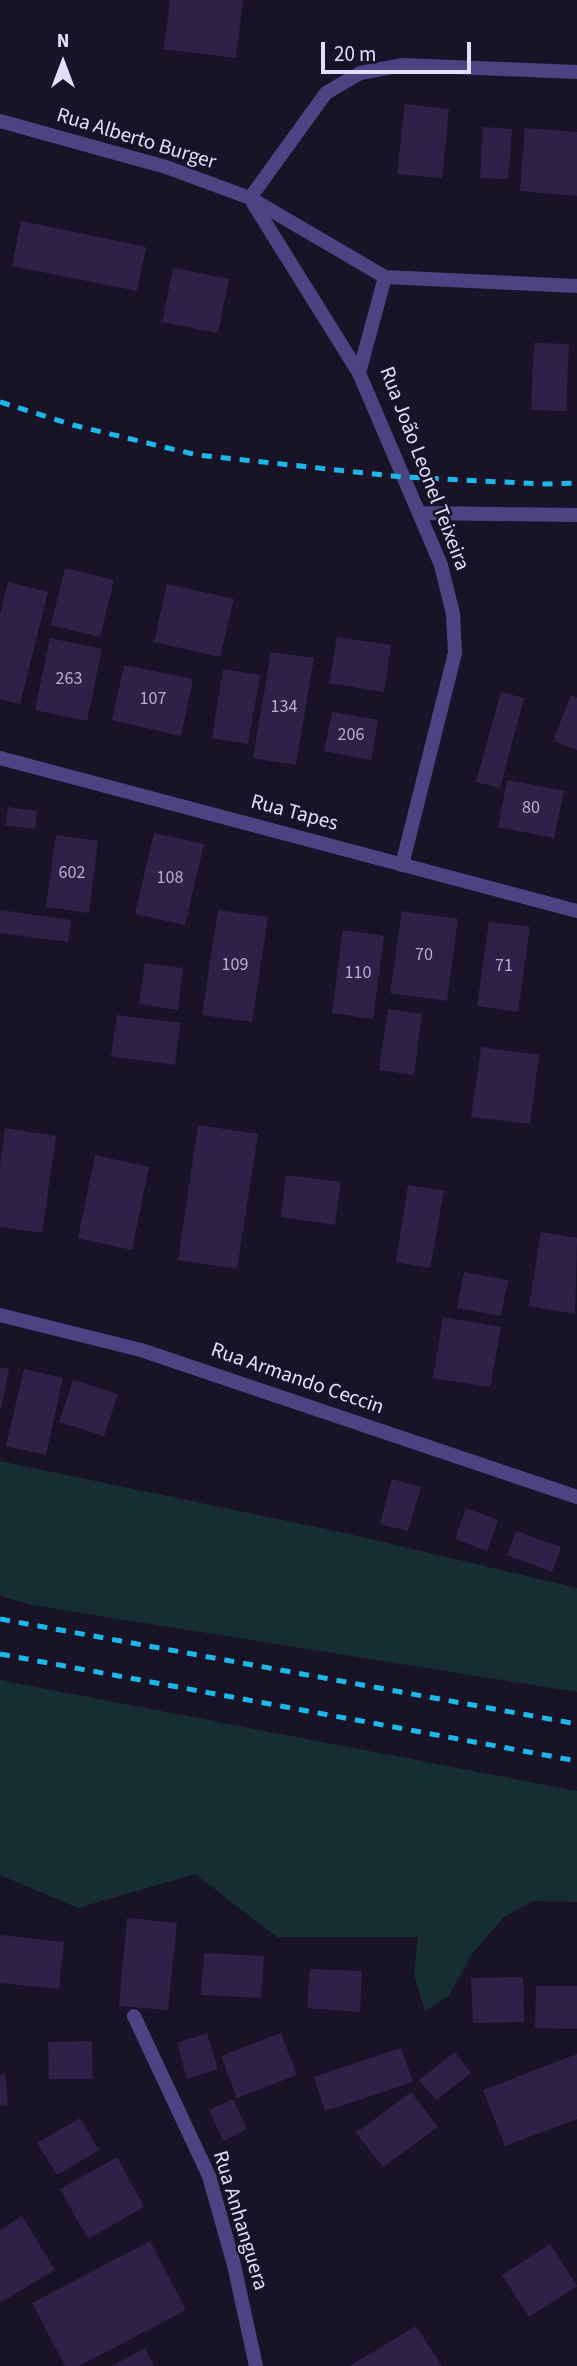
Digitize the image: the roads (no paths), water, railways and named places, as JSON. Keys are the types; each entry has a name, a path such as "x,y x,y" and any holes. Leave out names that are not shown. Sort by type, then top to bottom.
{"street":[{"path":"359,373 250,198 326,93 360,73 403,65 577,72"},
{"name":"Rua Alberto Burger","path":"0,121 166,167 250,198 385,277"},
{"path":"385,277 577,286"},
{"name":"Rua João Leonel Teixeira","path":"385,277 359,373 441,565 453,614 455,653 402,864"},
{"path":"419,513 577,515"},
{"name":"Rua Tapes","path":"0,758 577,911"},
{"name":"Rua Armando Ceccin","path":"0,1315 141,1350 577,1497"},
{"name":"Rua Anhanguera","path":"134,2016 209,2176 234,2265 256,2366"}],"railway":[{"path":"0,402 73,425 197,455 403,477 543,484 577,483"},
{"path":"0,1619 577,1724"},
{"path":"0,1654 577,1761"}]}
